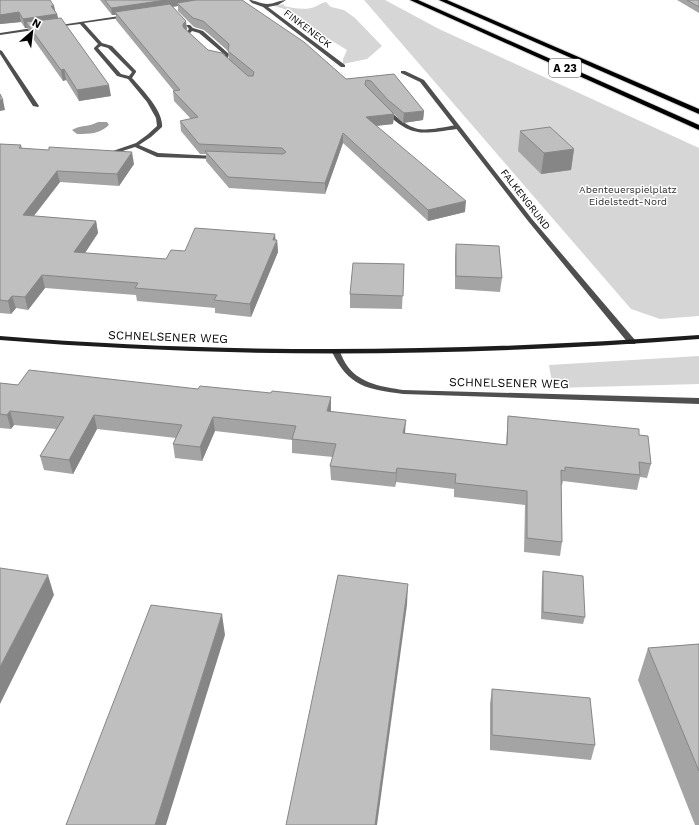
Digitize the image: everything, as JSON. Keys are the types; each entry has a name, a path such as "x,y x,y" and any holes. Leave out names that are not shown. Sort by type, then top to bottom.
{"highway":[{"name":"A 23","path":"413,0 699,128"},
{"name":"A 23","path":"442,0 699,112"}],"street":[{"name":"FINKENECK","path":"252,0 254,3 263,5 277,4 284,0"},
{"name":"FINKENECK","path":"263,5 343,66"},
{"path":"52,27 134,15"},
{"path":"182,20 191,29 201,32 227,55 225,60"},
{"path":"81,23 100,44 110,47 134,72 130,78"},
{"path":"0,34 44,28"},
{"path":"191,29 187,34 197,43"},
{"path":"100,44 96,48 119,75 130,78 149,101 159,118 160,126 147,139 136,146 117,152 104,154"},
{"path":"0,51 36,106"},
{"path":"218,58 225,60 230,65"},
{"name":"FALKENGRUND","path":"403,72 422,81 530,220 632,342"},
{"path":"384,108 402,126 417,132 457,127"},
{"path":"136,146 157,156 220,158"},
{"name":"SCHNELSENER WEG","path":"0,338 93,346 243,351 336,352 453,350 632,342 699,337"},
{"name":"SCHNELSENER WEG","path":"336,352 346,370 357,380 376,387 403,392 699,401"}],"green space":[{"name":"Abenteuerspielplatz Eidelstedt-Nord","path":"364,0 385,0 439,29 699,148 699,316 660,319 631,309"},
{"path":"326,2 331,7 344,10 355,18 382,46 367,59 343,64 343,59 347,50 323,35 294,13 274,6 284,4 284,6 308,9"},
{"path":"699,356 699,384 553,388 549,365"}],"shaded area":[{"path":"98,122 107,122 109,125 98,132 90,134 77,134 72,130 78,127 91,125"}],"building":[{"path":"0,0 50,0 54,6 51,6 57,14 23,19 19,12 0,15"},
{"path":"105,0 166,0 111,8"},
{"path":"196,0 242,0 304,42 346,79 394,74 424,111 404,113 388,100 371,81 366,80 365,85 394,114 366,117 466,201 428,210 343,133 325,183 228,177 205,151 283,154 286,152 282,148 199,144 180,121 198,117 173,91 180,90 115,12 170,4 186,21 183,24 183,27 208,50 222,53 248,76 253,76 254,72 228,51 229,44 203,21 193,18 177,3"},
{"path":"687,0 699,0 699,7"},
{"path":"61,18 109,85 77,90 64,69 61,70 26,22"},
{"path":"550,127 574,149 544,153 520,131"},
{"path":"0,144 21,145 19,148 49,150 49,147 132,152 117,174 57,171 23,215 96,221 74,252 166,259 171,250 185,251 195,228 275,234 273,240 277,240 250,304 214,300 217,295 135,288 138,283 42,275 25,297 12,296 8,301 0,300"},
{"path":"456,244 499,246 502,278 456,276"},
{"path":"353,263 404,264 403,296 350,294"},
{"path":"29,370 198,389 200,386 331,397 327,411 406,420 403,433 507,445 508,416 639,429 639,435 648,436 651,464 639,462 640,475 565,467 565,471 561,470 562,542 527,538 527,491 455,483 456,474 397,468 396,473 330,466 336,444 292,439 296,426 213,417 200,447 173,444 182,425 94,415 69,460 40,456 64,417 10,411 7,415 0,414 0,383 18,385"},
{"path":"0,568 48,575 0,667"},
{"path":"543,571 583,576 585,617 543,612"},
{"path":"338,575 408,584 375,825 286,825"},
{"path":"151,605 222,614 155,825 66,825"},
{"path":"699,644 699,771 648,648"},
{"path":"492,689 590,698 595,745 492,735"}]}
